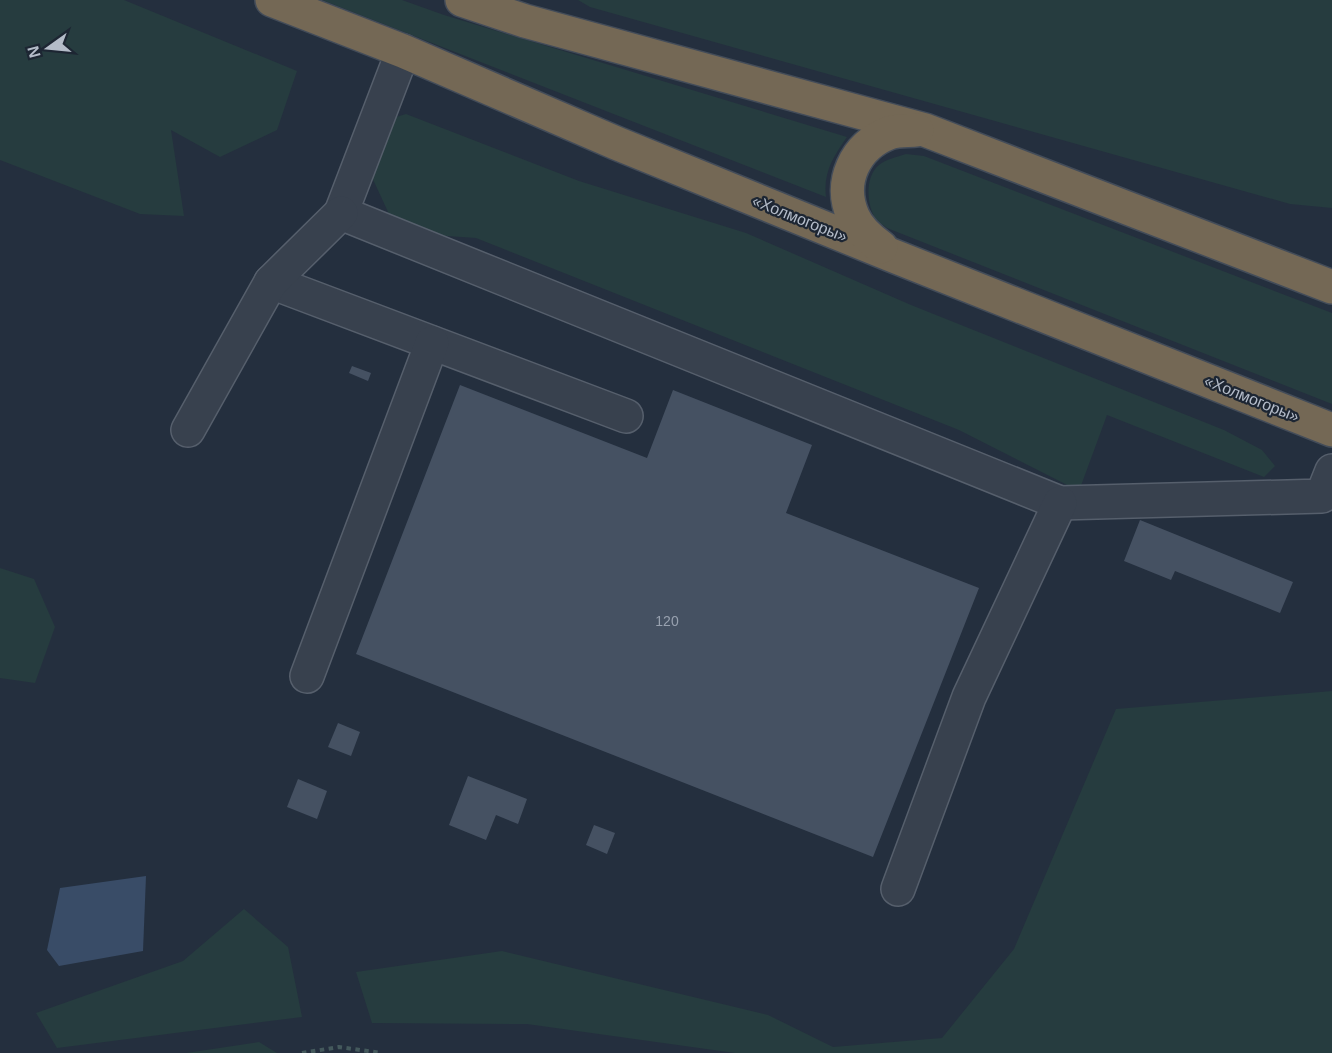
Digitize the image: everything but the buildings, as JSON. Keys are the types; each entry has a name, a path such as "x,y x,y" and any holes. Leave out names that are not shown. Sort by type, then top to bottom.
{"highway":[{"name":"«Холмогоры»","path":"272,0 404,51 616,143 891,255 1332,430"},
{"path":"462,0 527,11 925,130 1332,287"},
{"path":"891,255 870,239 853,218 847,194 850,170 866,145 891,132 925,130"},
{"path":"1268,262 1332,268"}],"lane":[{"path":"188,430 271,282 341,213 404,51"},
{"path":"341,213 1060,503 1322,496 1332,471"},
{"path":"271,282 626,416"},
{"path":"307,676 432,343"},
{"path":"898,889 969,698 1060,503"}],"path":[{"path":"302,1053 339,1047 382,1053"}],"green space":[{"path":"0,0 124,0 297,71 277,130 220,157 171,130 184,216 140,214 0,160"},
{"path":"322,0 402,0 444,15 847,137 830,166 826,180 826,197"},
{"path":"578,0 1332,0 1332,208 1290,204 590,7"},
{"path":"406,114 579,181 746,233 911,305 1224,430 1262,450 1275,466 1264,477 1107,415 1079,491 959,430 476,238 433,235 389,214 370,173 393,118"},
{"path":"906,154 924,156 1332,313 1332,404 887,228 877,220 870,206 869,183 874,170 879,165"},
{"path":"0,568 34,579 55,627 35,683 0,678"},
{"path":"1332,691 1332,1053 735,1053 527,1024 372,1023 356,972 502,951 768,1015 833,1047 942,1038 1014,949 1116,709"},
{"path":"244,909 288,947 302,1017 57,1048 36,1013 183,961"},
{"path":"259,1042 277,1053 186,1053"}],"water":[{"path":"146,876 143,951 59,966 47,950 60,888"}]}
